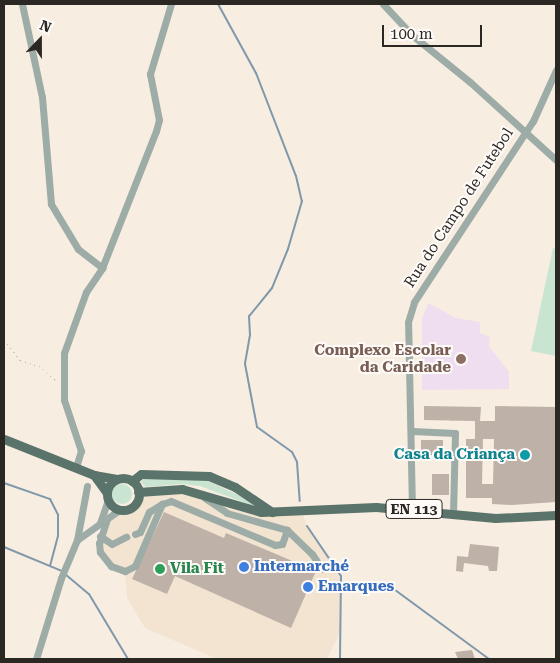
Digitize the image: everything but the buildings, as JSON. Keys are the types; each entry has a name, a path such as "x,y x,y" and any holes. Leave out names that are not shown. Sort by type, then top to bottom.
{"main road":[{"path":"4,439 94,475 132,481 141,474 209,476 235,486 272,512"},
{"path":"94,475 107,497 119,510 133,506 138,492 132,481"},
{"path":"107,497 110,484 118,479"},
{"name":"EN 113","path":"138,492 174,488 197,492 250,511 272,512 376,507 495,518 556,515"}],"street":[{"path":"22,4 42,97 51,204 78,249 102,268"},
{"path":"76,467 81,451 64,400 64,353 86,292 102,268 156,131 159,120 150,74 153,57 171,4"},
{"path":"383,4 412,35 526,131 556,160"},
{"name":"Rua do Campo de Futebol","path":"412,509 412,430 408,322 414,302 526,131 556,70"},
{"path":"412,430 455,433 453,513"},
{"path":"36,659 61,578 77,540 87,486"},
{"path":"197,492 227,512 287,530 312,554 322,569"},
{"path":"100,524 107,497"},
{"path":"135,534 140,532 149,512 171,501 275,545 282,544 287,530"},
{"path":"106,519 100,536 100,552 103,559 125,571 135,566 162,504"},
{"path":"77,540 119,510"},
{"path":"100,536 112,544 126,537"}],"path":[{"path":"4,340 20,360 39,366 56,379 59,386"}],"shaded area":[{"name":"Complexo Escolar da Caridade","path":"428,303 456,318 480,322 480,333 490,337 489,346 509,372 509,389 422,390 422,319"},
{"path":"165,489 226,502 302,512 307,526 341,576 341,630 327,659 217,659 145,628 127,598 125,571 111,566 100,552 103,528 119,510 133,506 138,492"}],"green space":[{"path":"553,248 556,249 556,356 531,351"},
{"path":"145,478 201,478 256,503 256,507 200,486 180,484 146,487 141,482"},
{"path":"118,484 126,484 132,490 132,498 126,504 118,504 112,498 112,490"}],"waterway":[{"path":"218,4 256,73 296,176 302,201 288,249 272,288 249,316 250,335 245,364 257,427 292,452 297,462 300,501"},
{"path":"4,483 50,499 58,515 58,536 50,566"},
{"path":"307,526 341,576 340,659"},
{"path":"4,547 62,571"},
{"path":"65,574 89,594 128,659"},
{"path":"391,587 489,659"}],"place":[{"name":"Complexo Escolar da Caridade","path":"461,359"},
{"name":"Casa da Criança","path":"525,455"},
{"name":"Intermarché","path":"244,567"},
{"name":"Vila Fit","path":"160,569"},
{"name":"Emarques","path":"308,587"}]}
